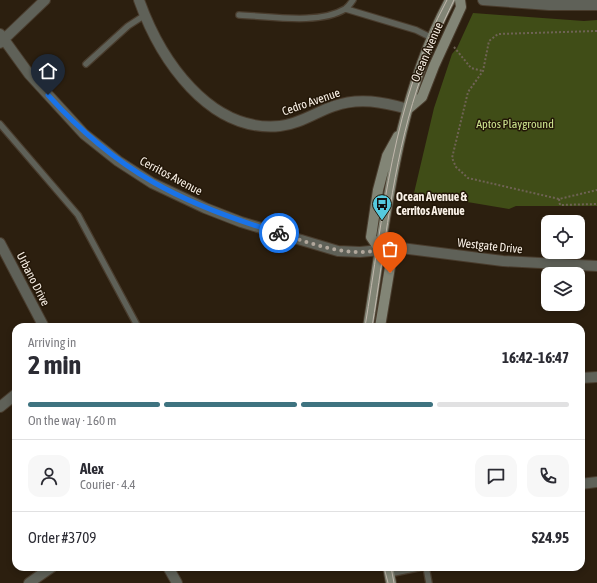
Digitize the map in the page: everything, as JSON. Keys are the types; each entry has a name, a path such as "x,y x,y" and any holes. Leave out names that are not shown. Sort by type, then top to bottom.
{"main road":[{"name":"Ocean Avenue","path":"369,323 394,167 403,126 432,38 450,0"},
{"name":"Ocean Avenue","path":"408,109 422,97 434,66 461,7 460,0"},
{"path":"380,250 391,260 381,323"}],"street":[{"path":"1,39 45,0"},
{"name":"Cedro Avenue","path":"139,0 166,56 185,82 210,105 230,118 255,125 280,126 308,119 333,106 359,100 389,103 408,109"},
{"path":"483,0 550,5 597,5"},
{"name":"Cerritos Avenue","path":"1,39 29,74 84,134 118,161 152,183 187,201 229,217 338,251 351,253 380,250"},
{"name":"Urbano Drive","path":"0,243 42,323"},
{"name":"Westgate Drive","path":"380,250 401,248 503,261 597,266"},
{"path":"585,378 597,377"},
{"path":"2,403 12,397"},
{"path":"585,484 597,482"},
{"path":"29,583 46,571"},
{"path":"170,571 177,583"}],"lane":[{"path":"239,15 303,18 329,15 346,9 353,0"},
{"path":"346,9 416,30 432,38"},
{"path":"86,64 128,26 145,15"},
{"path":"0,124 78,215 136,323"},
{"path":"389,577 410,571"},
{"path":"425,571 429,583"}],"path":[{"path":"597,31 498,34 489,41 483,71 468,92 452,158 456,167 468,178 559,199 597,190"},
{"path":"452,47 456,48 472,68 483,71"},
{"path":"559,199 560,205 597,204"}],"green space":[{"name":"Aptos Playground","path":"473,13 584,21 597,20 597,206 516,206 509,209 414,193 434,108 452,54 457,48"}],"tram line":[{"path":"366,323 392,160 402,118 414,78 429,38 447,0"},
{"path":"373,323 395,177 408,118 425,66 454,0"},
{"path":"385,571 388,583"},
{"path":"392,571 394,583"}],"way so far":[{"path":"279,233 338,251 351,253 380,250 391,260 390,273"}],"place":[{"name":"Ocean Avenue & Cerritos Avenue","path":"382,221"}],"route":[{"path":"48,95 84,134 118,161 152,183 187,201 241,222 279,233"}]}
